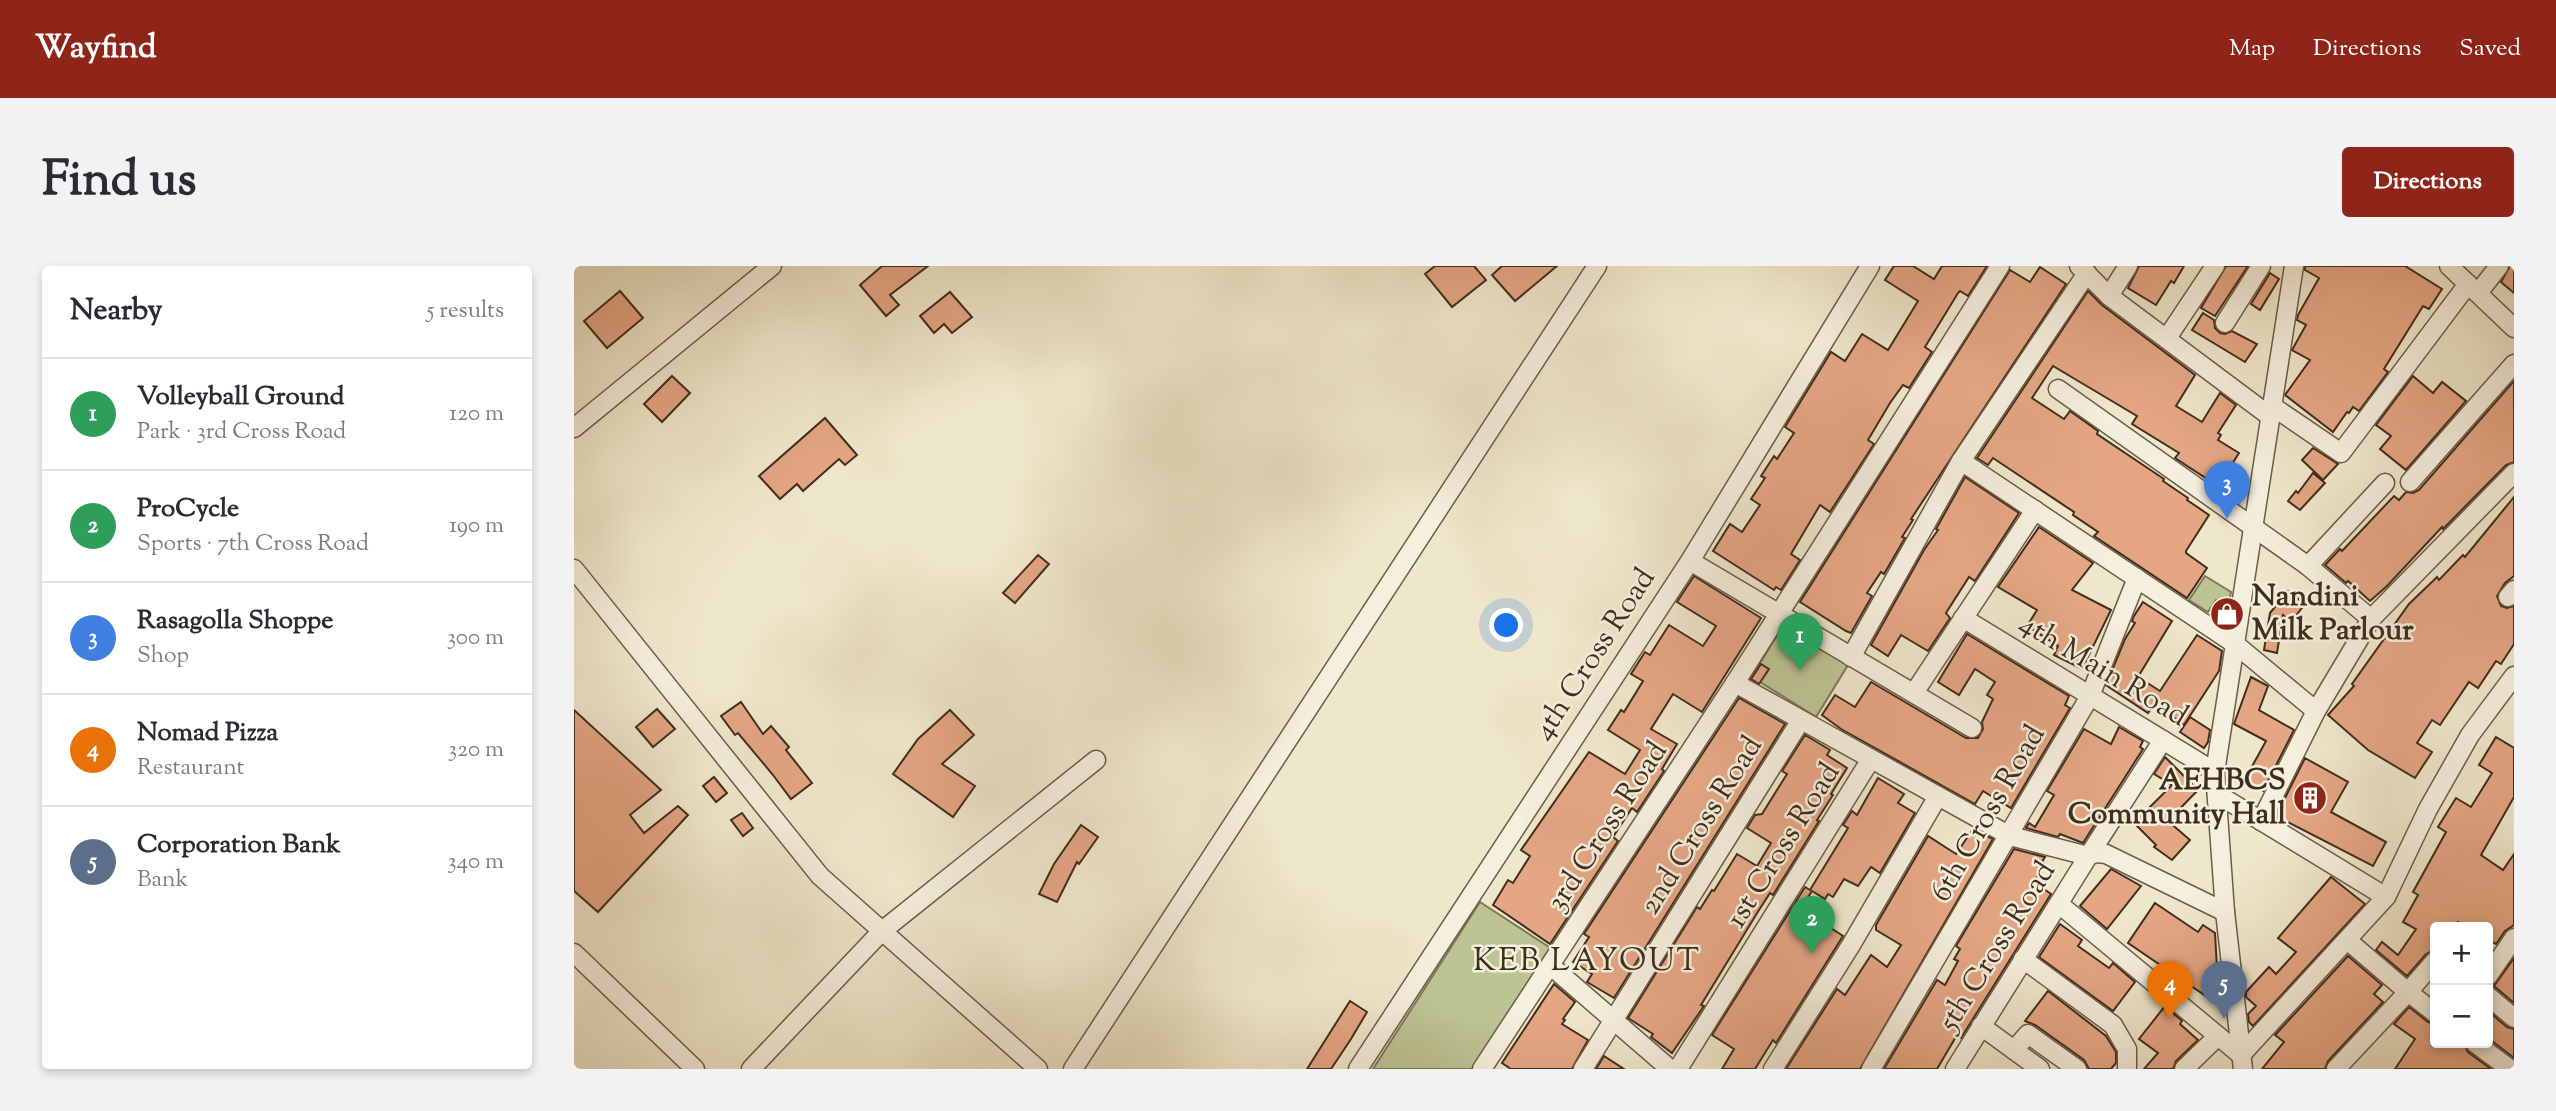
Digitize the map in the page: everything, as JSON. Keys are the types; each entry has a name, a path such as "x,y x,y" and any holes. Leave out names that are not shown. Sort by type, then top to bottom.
{"street":[{"path":"574,428 772,266"},
{"path":"1073,1069 1597,266"},
{"name":"4th Cross Road","path":"1358,1069 1690,561 1870,266"},
{"name":"3rd Cross Road","path":"1482,1069 1735,683 2000,266"},
{"path":"2109,296 2128,266"},
{"path":"2168,338 2215,266"},
{"path":"2225,323 2261,266"},
{"path":"2449,266 2514,328"},
{"path":"1851,657 1961,461 2083,269 2109,296 2271,411 2341,453 2473,288 2498,266"},
{"path":"2242,1062 2225,912 2215,772 2271,411 2290,269"},
{"path":"2410,482 2514,364"},
{"path":"2058,389 2308,566 2371,619"},
{"path":"1961,461 2235,644 2316,710"},
{"path":"2261,821 2316,710 2371,619 2514,473"},
{"path":"2308,566 2385,483"},
{"path":"1914,693 2035,510"},
{"path":"1690,561 1972,728"},
{"path":"574,569 820,876 1038,1069"},
{"name":"6th Cross Road","path":"1871,1069 2090,696 2137,578"},
{"name":"4th Main Road","path":"1963,618 2215,772"},
{"path":"2242,1062 2386,897 2428,808 2470,735 2514,676"},
{"path":"1735,683 2010,836 2093,854 2106,854 2225,912"},
{"name":"2nd Cross Road","path":"1583,1069 1801,720"},
{"name":"5th Cross Road","path":"1955,1069 2163,740"},
{"name":"1st Cross Road","path":"1678,1069 1871,759"},
{"path":"751,1069 882,931 1096,760"},
{"path":"2217,794 2386,897"},
{"path":"1773,1069 1851,945 1938,796"},
{"path":"2059,904 2218,1036 2242,1062"},
{"path":"2347,940 2430,1009"},
{"path":"2493,969 2512,944"},
{"path":"574,953 695,1069"},
{"path":"2023,960 2113,1026 2127,1049 2127,1069"},
{"path":"1551,966 1670,1069"},
{"path":"2346,1066 2430,967"},
{"path":"2493,1000 2514,1018"},
{"path":"1980,1026 2040,1069"},
{"path":"2014,1050 2028,1034 2077,1069"},
{"path":"2184,1069 2218,1036"},
{"path":"2482,1048 2510,1069"}],"green space":[{"path":"2205,576 2231,592 2228,607 2216,600 2208,612 2189,600"},
{"path":"1783,625 1848,665 1816,717 1752,677"},
{"path":"1480,902 1552,949 1475,1069 1373,1069"}],"building":[{"path":"882,266 928,266 890,295 899,305 886,316 860,285"},
{"path":"1435,266 1474,266 1486,280 1452,307 1425,274"},
{"path":"1502,266 1557,266 1515,301 1492,275"},
{"path":"1894,266 1913,266 1934,279 1942,266 1987,266 1968,296 1960,291 1958,293 1925,347 1932,352 1909,388 1903,385 1890,403 1868,440 1874,444 1830,512 1820,505 1791,554 1800,560 1781,590 1776,587 1774,590 1713,551 1730,524 1742,532 1760,505 1751,499 1765,478 1761,476 1774,456 1777,459 1794,433 1785,427 1831,352 1845,361 1862,334 1888,350 1918,301 1885,280"},
{"path":"2139,266 2184,266 2156,305 2128,288"},
{"path":"2226,266 2248,266 2215,316 2201,308"},
{"path":"2305,266 2405,266 2442,289 2429,309 2423,306 2384,369 2388,372 2359,411 2353,407 2333,432 2285,395 2310,360 2292,350 2306,325 2297,320 2298,315 2319,278 2305,270"},
{"path":"2510,266 2514,266 2514,293 2501,282"},
{"path":"2040,267 2066,284 1911,519 1913,520 1902,537 1905,538 1884,574 1881,572 1867,593 1872,596 1851,633 1846,631 1800,602 2010,270 2030,282"},
{"path":"2270,273 2279,279 2260,310 2251,304"},
{"path":"620,291 643,318 607,348 584,321"},
{"path":"2088,291 2102,305 2195,375 2176,406 2202,422 2220,393 2236,405 2218,433 2221,435 2218,440 2239,453 2218,486 2175,458 2179,453 2132,424 2137,416 2053,366 2032,398 2064,419 2070,411 2098,431 2097,434 2164,479 2163,481 2209,515 2186,551 2207,568 2187,598 2094,536 2098,532 2073,515 2074,512 1993,458 1988,465 1977,458"},
{"path":"950,292 972,317 952,333 944,324 934,333 920,316"},
{"path":"2203,313 2214,320 2215,328 2220,333 2232,331 2257,344 2245,362 2192,330"},
{"path":"672,376 690,393 662,422 644,404"},
{"path":"2413,376 2433,393 2442,382 2466,401 2406,470 2380,449 2391,436 2376,425"},
{"path":"2514,381 2514,462 2506,465 2443,529 2442,527 2387,586 2370,601 2325,565 2340,549 2342,551 2394,496 2399,500 2406,492 2419,490"},
{"path":"825,418 857,455 845,465 839,459 803,491 797,484 780,499 759,476"},
{"path":"2313,448 2338,464 2323,480 2302,460"},
{"path":"2313,473 2325,483 2300,510 2288,501 2296,491 2298,493"},
{"path":"1965,477 2019,513 1975,581 1969,577 1946,613 1950,618 1928,651 1901,635 1888,656 1871,645 1938,530 1936,529"},
{"path":"2514,497 2514,576 2505,583 2497,596 2501,606 2514,606 2514,644 2501,664 2496,661 2478,688 2469,682 2440,725 2432,720 2417,743 2432,752 2415,778 2368,750 2328,715 2354,686 2352,684 2409,604 2437,577 2439,580 2463,555 2465,557"},
{"path":"2039,527 2093,563 2072,590 2111,610 2082,669 2054,655 2058,646 2027,626 2037,610 1998,587"},
{"path":"1038,555 1049,564 1015,603 1003,593"},
{"path":"1694,576 1761,618 1702,712 1673,694 1651,729 1677,744 1662,769 1664,771 1637,812 1632,808 1613,837 1618,841 1550,944 1493,905 1508,880 1513,883 1530,856 1521,850 1589,752 1625,774 1640,750 1608,730 1621,710 1624,712 1643,681 1631,674 1645,652 1650,655 1669,625 1703,646 1716,626 1677,602"},
{"path":"2288,591 2305,604 2291,622 2283,615 2277,653 2264,650 2270,613"},
{"path":"2143,602 2172,621 2138,677 2160,691 2197,635 2222,651 2219,671 2184,725 2154,704 2148,713 2106,685 2125,639 2135,623 2132,621 2134,616"},
{"path":"1967,634 2069,696 2065,705 2070,708 2011,808 1983,791 1975,804 1841,729 1822,715 1835,695 1855,707 1871,682 1966,738 1978,738 1993,699 1987,695 1995,682 1975,669 1959,695 1938,682"},
{"path":"1761,664 1769,669 1759,684 1751,679"},
{"path":"2251,677 2268,686 2259,710 2294,730 2263,791 2244,781 2266,741 2234,724"},
{"path":"1739,698 1785,724 1614,998 1587,982 1592,974 1573,962 1589,937 1584,934"},
{"path":"741,702 763,734 771,726 789,747 786,750 812,783 791,799 721,716"},
{"path":"657,709 675,729 653,747 636,727"},
{"path":"574,710 661,790 630,815 644,833 678,806 688,815 598,912 574,891"},
{"path":"950,710 974,735 942,764 975,786 953,817 893,774 918,739"},
{"path":"2190,717 2210,730 2204,748 2180,732"},
{"path":"2119,727 2143,741 2140,747 2143,749 2083,843 2060,834 2058,837 2026,828 2029,823 2035,827 2054,795 2047,791 2084,729 2111,744"},
{"path":"1805,735 1830,750 1827,755 1847,768 1817,820 1819,821 1773,895 1770,893 1759,910 1701,1005 1704,1006 1672,1053 1651,1037 1653,1034 1628,1018 1697,907 1700,909 1712,890 1714,891 1737,854 1757,866 1771,843 1747,828 1755,815 1762,814 1787,774 1782,771"},
{"path":"2496,737 2514,748 2514,797 2481,855 2503,870 2514,854 2514,925 2505,931 2496,944 2493,942 2493,922 2430,922 2430,952 2407,976 2376,950 2382,942 2398,955 2416,929 2403,922 2418,895 2413,892 2446,832 2438,827 2456,798 2471,807 2492,773 2479,765"},
{"path":"2165,757 2198,790 2168,821 2190,840 2172,860 2154,847 2156,845 2134,823 2172,785 2154,774"},
{"name":"AEHBCS Community Hall","path":"2305,758 2348,782 2331,812 2386,842 2373,866 2276,816"},
{"path":"714,777 727,793 716,802 703,786"},
{"path":"1878,778 1904,794 1898,803 1915,813 1880,873 1871,867 1858,886 1844,879 1833,897 1828,894 1825,899 1812,891 1801,908 1843,936 1776,1043 1773,1040 1755,1069 1722,1069 1734,1049 1712,1035 1805,887 1810,890 1848,828 1843,825 1852,811 1857,815"},
{"path":"742,813 753,828 743,836 731,820"},
{"path":"1081,825 1098,837 1079,864 1077,862 1057,902 1039,894 1054,864"},
{"path":"1973,829 1993,839 1860,1069 1786,1069 1837,989 1845,995 1871,955 1887,967 1901,945 1876,930 1876,925 1928,836 1956,854"},
{"path":"2014,849 2045,857 2042,862 2045,864 2034,882 2051,894 1961,1038 1957,1035 1937,1069 1884,1069 1937,980 1945,985 1958,961 1954,959 1960,949 1956,946"},
{"path":"2111,869 2141,886 2107,929 2080,906"},
{"path":"2331,877 2365,904 2253,1026 2249,1022 2248,1014 2256,1006 2246,997 2246,992 2269,967 2276,974 2296,952 2278,938"},
{"path":"2155,903 2198,932 2203,925 2215,933 2219,1005 2128,943"},
{"path":"2060,924 2082,940 2078,946 2109,968 2113,963 2135,982 2113,1011 2039,957"},
{"path":"2348,956 2382,985 2374,994 2383,1002 2328,1061 2325,1069 2262,1069 2284,1042 2275,1035"},
{"path":"2514,958 2514,1003 2494,986"},
{"path":"1554,984 1575,1002 1562,1024 1588,1040 1572,1069 1511,1069 1502,1063"},
{"path":"2048,991 2106,1036 2116,1052 2116,1063 2111,1069 2089,1069 2084,1060 2035,1025 2025,1021"},
{"path":"1350,1001 1367,1012 1351,1039 1331,1069 1307,1069"},
{"path":"2165,1006 2198,1040 2176,1061 2173,1069 2144,1069 2158,1053 2139,1039"},
{"path":"2409,1007 2430,1023 2430,1048 2466,1048 2491,1069 2395,1069 2415,1039 2394,1024"},
{"path":"2493,1015 2507,1027 2514,1029 2514,1058 2493,1042"},
{"path":"1604,1056 1624,1069 1596,1069"}],"place":[{"name":"Rasagolla Shoppe","path":"2227,519"},
{"name":"Nandini Milk Parlour","path":"2227,614"},
{"name":"Volleyball Ground","path":"1800,671"},
{"name":"AEHBCS Community Hall","path":"2310,798"},
{"name":"ProCycle","path":"1812,954"},
{"name":"Nomad Pizza","path":"2170,1019"},
{"name":"Corporation Bank","path":"2224,1019"}],"district":[{"name":"KEB LAYOUT","path":"1587,962"}]}
